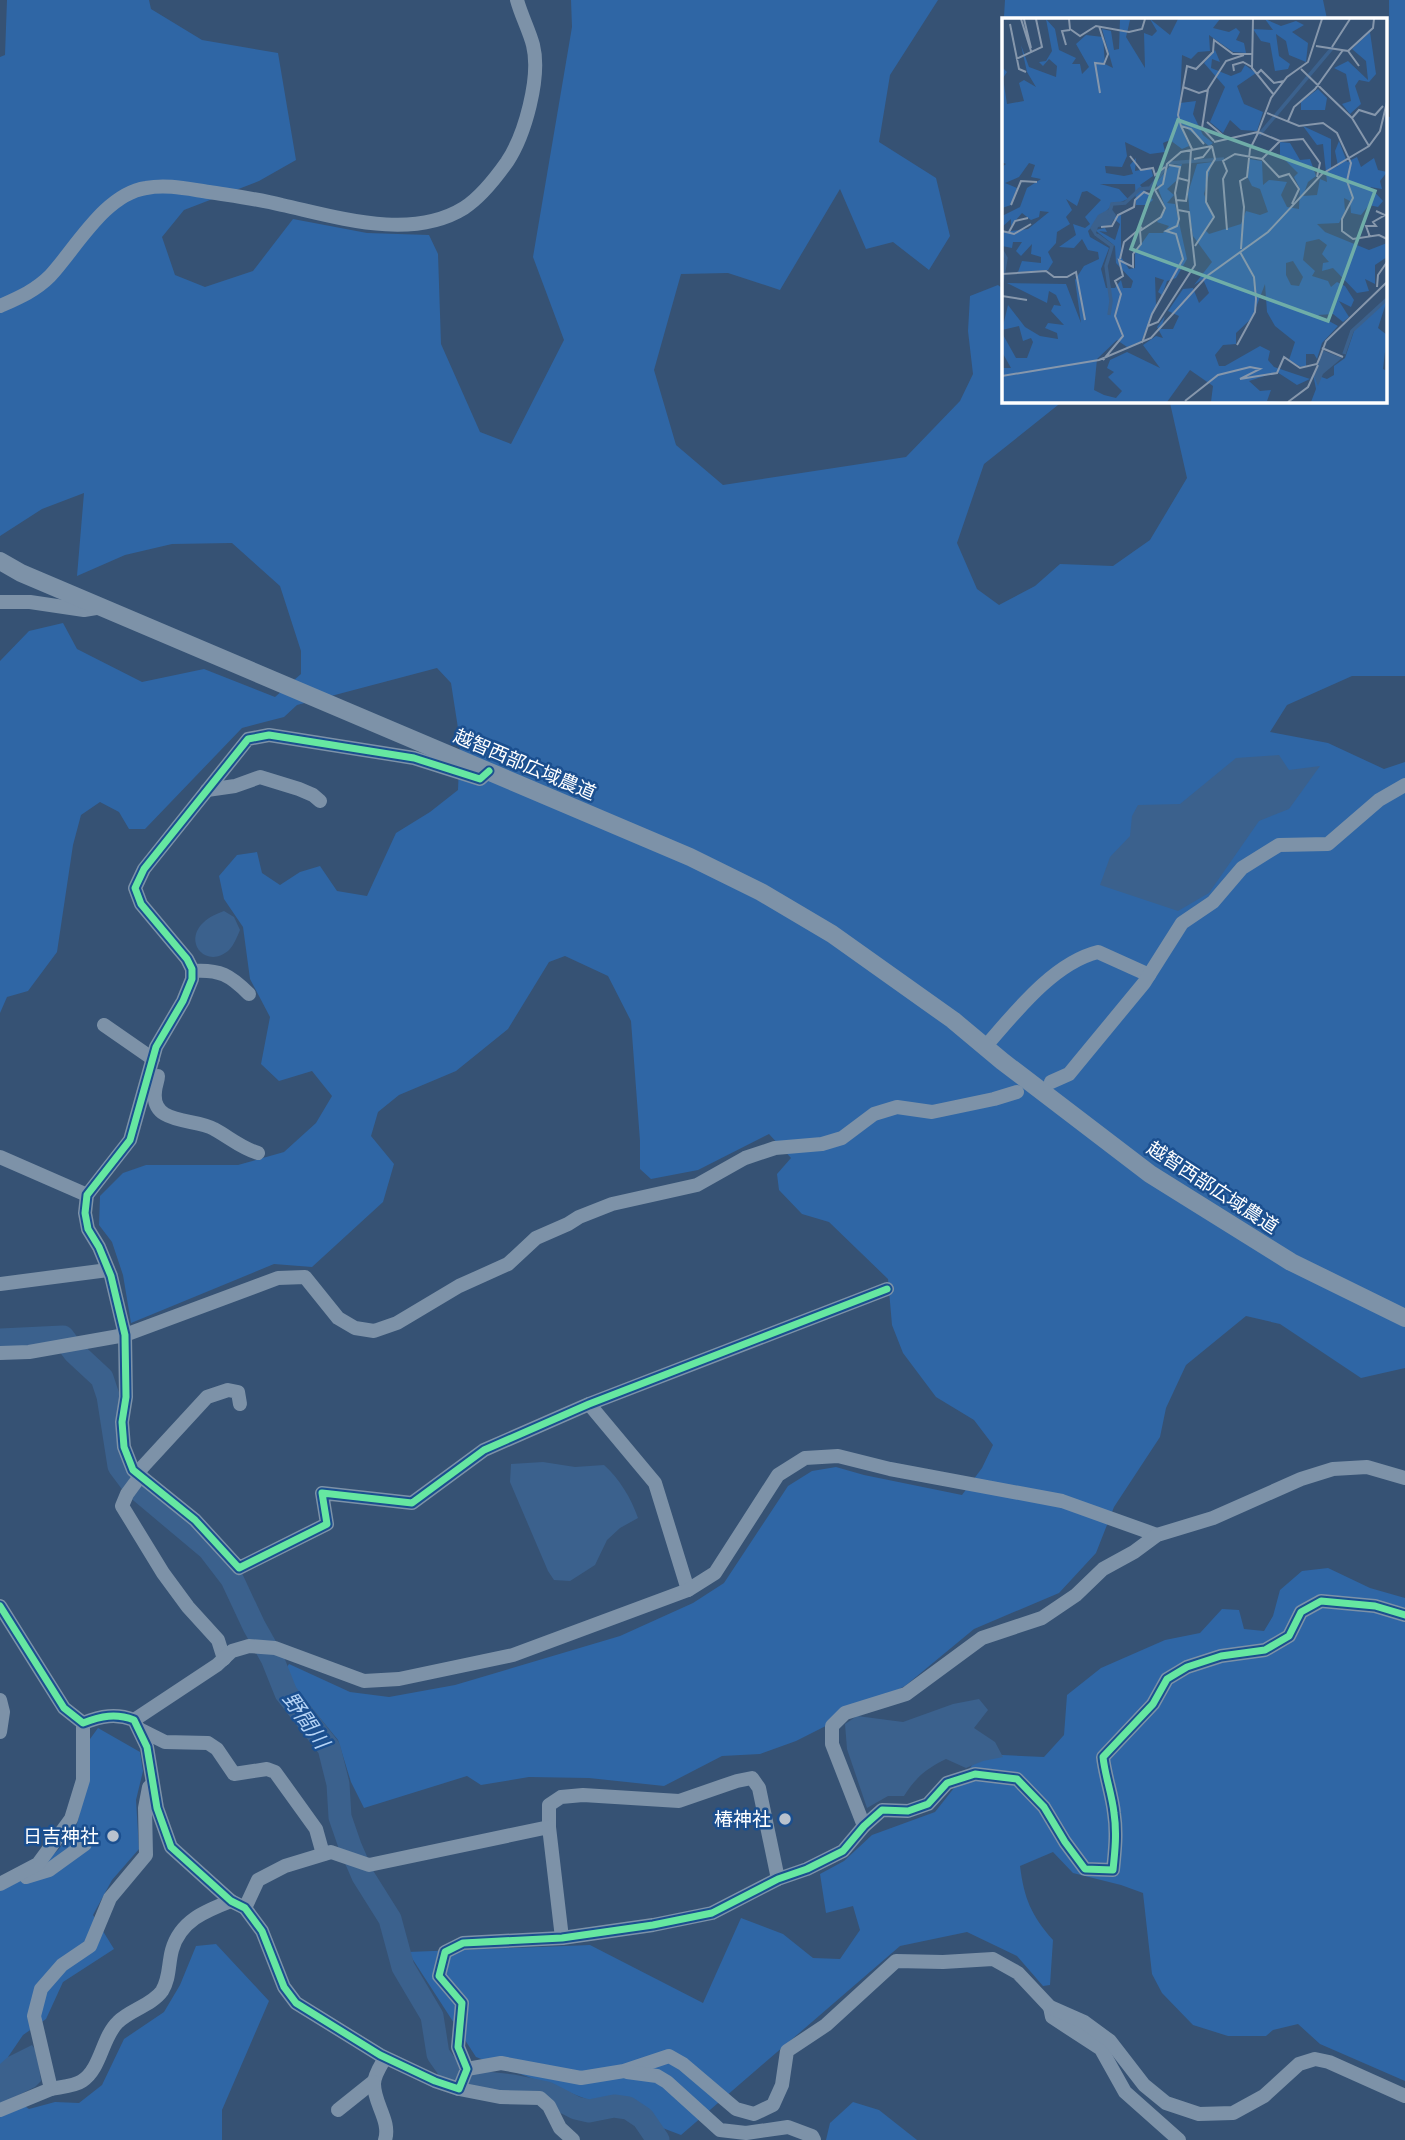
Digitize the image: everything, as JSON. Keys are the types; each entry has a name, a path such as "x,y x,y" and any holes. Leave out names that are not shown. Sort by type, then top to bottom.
{"street":[{"path":"0,306 29,293 49,277 98,217 119,199 143,188 170,186 244,196 385,225 439,220 464,208 495,179 510,156 528,108 536,73 533,46 517,0"},
{"name":"越智西部広域農道","path":"0,561 21,573 690,857 761,892 832,934 953,1020 1007,1065 1150,1174 1291,1262 1405,1318"},
{"path":"0,602 30,602 84,610 102,607"},
{"path":"489,771 480,779 414,758 269,735 248,739 144,869 135,888 141,904 187,960 192,979 183,1001 156,1047 130,1140 87,1195 85,1213 88,1229 108,1270 125,1335 126,1397 122,1422 124,1447 133,1470 195,1520 239,1568 327,1524 322,1493 412,1503 484,1450 589,1404 887,1289"},
{"path":"207,790 235,786 260,777 299,789 320,801"},
{"path":"1051,1082 1069,1074 1149,975 1182,923 1213,902 1242,868 1279,845 1328,844 1379,800 1405,785"},
{"path":"985,1047 1023,1004 1067,965 1079,958 1098,952 1149,975"},
{"path":"192,971 225,974 249,994"},
{"path":"104,1025 153,1062 159,1077 154,1094 161,1111 169,1118 202,1123 247,1150 258,1153"},
{"path":"0,1353 29,1352 125,1335 278,1278 305,1277 338,1318 355,1328 374,1331 397,1323 459,1286 508,1264 536,1238 612,1204 697,1185 745,1158 775,1148 822,1144 842,1138 874,1114 897,1107 932,1112 1017,1092"},
{"path":"0,1157 87,1195"},
{"path":"0,1284 108,1270"},
{"path":"224,1659 218,1640 179,1596 122,1506 139,1474 207,1397 228,1390 238,1392 240,1404"},
{"path":"589,1404 655,1483 688,1590"},
{"path":"137,1725 232,1651 249,1646 275,1648 364,1681 399,1679 513,1655 688,1590 715,1573 778,1475 805,1458 838,1456 890,1469 1062,1501 1157,1535"},
{"path":"864,1826 832,1744 832,1726 845,1713 906,1694 982,1638 1042,1618 1076,1595 1103,1569 1134,1552 1157,1535 1213,1518 1301,1479 1334,1469 1367,1467 1405,1478"},
{"path":"459,2089 467,2069 458,2047 462,2003 439,1976 445,1952 463,1943 562,1938 653,1925 712,1913 778,1879 807,1869 843,1851 882,1810 908,1811 929,1804 947,1783 975,1774 1017,1779 1044,1807 1085,1869 1113,1870 1116,1843 1114,1811 1103,1757 1153,1704 1167,1679 1187,1667 1221,1656 1265,1650 1289,1636 1301,1612 1321,1601 1376,1606 1405,1615"},
{"path":"2,1614 64,1708 83,1723"},
{"path":"0,1700 3,1712 0,1732"},
{"path":"83,1723 120,1715 165,1742 208,1743 217,1749 233,1774 267,1769 275,1772 316,1829 324,1854"},
{"path":"5,1882 38,1864 71,1819 83,1780 83,1723"},
{"path":"137,1725 147,1747 157,1808 171,1847 231,1901 245,1908 262,1931 284,1987 296,2003 385,2058 435,2081 500,2097 540,2098 568,2138 573,2140"},
{"path":"51,2089 34,2016 41,1989 62,1965 90,1946 110,1898 146,1855 145,1808 150,1775"},
{"path":"562,1938 549,1827 549,1805 561,1797 583,1795 678,1801 752,1778 760,1788 778,1879"},
{"path":"245,1908 258,1880 285,1866 331,1852 369,1865 549,1827"},
{"path":"5,1882 49,1870 85,1844"},
{"path":"0,2110 51,2089 82,2082 93,2068 108,2035 118,2021 160,1994 169,1978 172,1949 184,1926 204,1911 231,1901"},
{"path":"467,2069 501,2063 581,2078 624,2071 669,2056 683,2064 736,2109 754,2114 773,2105 782,2085 787,2051 826,2025 896,1961 993,1959 1018,1973 1051,2007 1084,2022 1110,2040 1144,2085 1166,2102 1199,2114 1233,2113 1264,2096 1300,2064 1315,2059 1329,2062 1405,2096"},
{"path":"1051,2007 1052,2017 1101,2049 1125,2092 1179,2140"},
{"path":"338,2110 373,2082 385,2058"},
{"path":"624,2071 657,2076 667,2082 720,2130 746,2133 788,2127 812,2136 814,2140"},
{"path":"373,2082 388,2131 385,2140"}],"shaded area":[{"path":"7,0 149,0 151,9 202,40 278,53 296,160 259,181 184,210 162,237 175,275 205,287 253,271 293,219 367,233 429,235 438,254 441,344 480,432 511,444 564,340 533,257 572,27 571,0 938,0 890,75 879,142 936,178 950,236 929,270 893,242 866,249 840,189 780,290 728,273 681,274 654,370 676,445 723,485 906,457 960,401 973,374 968,331 970,296 998,285 1002,288 1002,402 1062,402 984,464 957,543 977,589 999,605 1035,586 1060,564 1113,566 1150,540 1187,478 1168,402 1388,402 1389,0 1405,0 1405,676 1352,676 1287,705 1270,732 1328,743 1384,769 1405,762 1405,1368 1361,1378 1280,1324 1246,1316 1186,1365 1166,1408 1160,1437 1114,1507 1096,1553 1059,1593 974,1629 905,1686 796,1741 760,1754 722,1756 664,1786 589,1778 529,1777 481,1785 467,1776 364,1808 351,1782 338,1740 297,1690 285,1670 289,1664 350,1692 389,1697 455,1685 620,1636 693,1603 724,1583 788,1486 812,1471 836,1467 962,1495 982,1468 993,1445 974,1420 936,1397 903,1353 892,1325 888,1279 829,1222 802,1214 779,1190 777,1174 791,1158 769,1134 698,1170 651,1179 640,1169 631,1021 608,976 565,956 549,962 508,1029 456,1071 399,1095 378,1112 371,1136 394,1164 383,1202 312,1267 274,1264 131,1323 123,1275 112,1242 99,1225 100,1196 123,1173 146,1165 238,1165 284,1152 316,1123 332,1096 312,1071 279,1081 261,1064 270,1017 250,979 243,927 224,899 219,876 237,855 257,852 262,873 280,885 300,872 320,866 337,891 367,896 396,833 430,812 458,790 460,741 451,683 437,668 297,705 284,717 242,728 145,829 129,829 119,812 100,802 81,815 73,845 57,952 28,991 7,997 0,1013 0,661 29,631 63,623 77,649 142,682 204,669 275,697 301,674 301,651 280,586 232,543 172,544 125,555 77,576 84,493 42,509 0,536 0,57 5,55"},
{"path":"1005,0 1323,0 1327,18 1004,18"},
{"path":"1279,755 1289,770 1320,766 1289,809 1259,821 1209,893 1178,911 1100,885 1110,857 1130,836 1132,816 1138,805 1180,804 1236,758"},
{"path":"224,911 234,917 240,930 229,950 219,956 210,957 202,953 195,938 199,928 208,919"},
{"path":"543,1462 575,1467 604,1465 624,1489 638,1518 620,1528 607,1540 595,1565 570,1581 554,1580 548,1571 510,1482 511,1464"},
{"path":"1328,1568 1370,1588 1405,1598 1405,2081 1320,2044 1298,2024 1273,2030 1266,2036 1228,2036 1193,2025 1162,1993 1152,1974 1143,1893 1073,1873 1053,1852 1020,1866 1030,1906 1053,1940 1050,1985 1043,1986 1017,1956 967,1932 900,1946 681,2135 476,2057 408,1952 590,1945 703,2003 741,1918 783,1934 813,1958 840,1959 860,1930 853,1906 826,1913 820,1874 844,1861 872,1835 935,1812 981,1754 1044,1757 1064,1735 1067,1695 1101,1668 1165,1640 1200,1633 1222,1609 1239,1610 1244,1629 1264,1631 1273,1616 1280,1590 1302,1571"},
{"path":"979,1699 988,1710 974,1728 995,1742 1003,1757 966,1768 946,1759 922,1774 904,1796 888,1796 867,1808 847,1749 845,1724 857,1716 903,1722 953,1704"},
{"path":"98,1728 140,1752 143,1771 136,1800 139,1849 112,1880 93,1915 114,1949 63,1982 46,2019 23,2035 8,2057 7,2094 29,2109 55,2102 79,2103 102,2085 124,2039 164,2012 180,1985 196,1946 216,1944 269,2001 222,2110 222,2140 0,2140 0,1889 40,1867 59,1849 77,1824 90,1771 90,1739"},
{"path":"32,2045 37,2052 41,2081 35,2087 0,2104 0,2064"},
{"path":"853,2102 879,2110 917,2140 826,2140 830,2123"}],"waterway":[{"name":"野間川","path":"0,1340 63,1337 74,1352 102,1378 108,1396 119,1466 134,1486 209,1549 232,1579 272,1658 286,1693 329,1748 338,1784 340,1817 350,1846 363,1876 390,1919 403,1967 432,2016 438,2054 450,2071 476,2082 547,2093 576,2108 589,2111 614,2106 628,2108 643,2118 658,2140"}],"cycle path":[{"path":"489,771 480,779 414,758 269,735 248,739 144,869 135,888 141,904 187,959 192,969 192,979 183,1001 156,1047 130,1140 87,1195 85,1213 88,1229 111,1276 125,1335 126,1397 122,1422 124,1447 133,1470 195,1520 239,1568 327,1524 322,1493 412,1503 484,1450 589,1404 887,1289"},
{"path":"0,1606 64,1708 83,1723 108,1716 134,1720 147,1747 157,1808 171,1847 231,1901 245,1908 262,1931 284,1987 296,2003 380,2055 435,2081 459,2089 467,2069 458,2047 462,2003 439,1976 445,1952 463,1943 562,1938 653,1925 712,1913 778,1879 807,1869 843,1851 882,1810 908,1811 928,1804 947,1783 975,1774 1017,1779 1044,1807 1085,1869 1113,1870 1115,1820 1103,1757 1153,1704 1167,1679 1187,1667 1221,1656 1265,1650 1289,1636 1301,1612 1321,1601 1375,1606 1405,1615"}],"place":[{"name":"椿神社","path":"785,1819"},
{"name":"日吉神社","path":"113,1836"}]}
